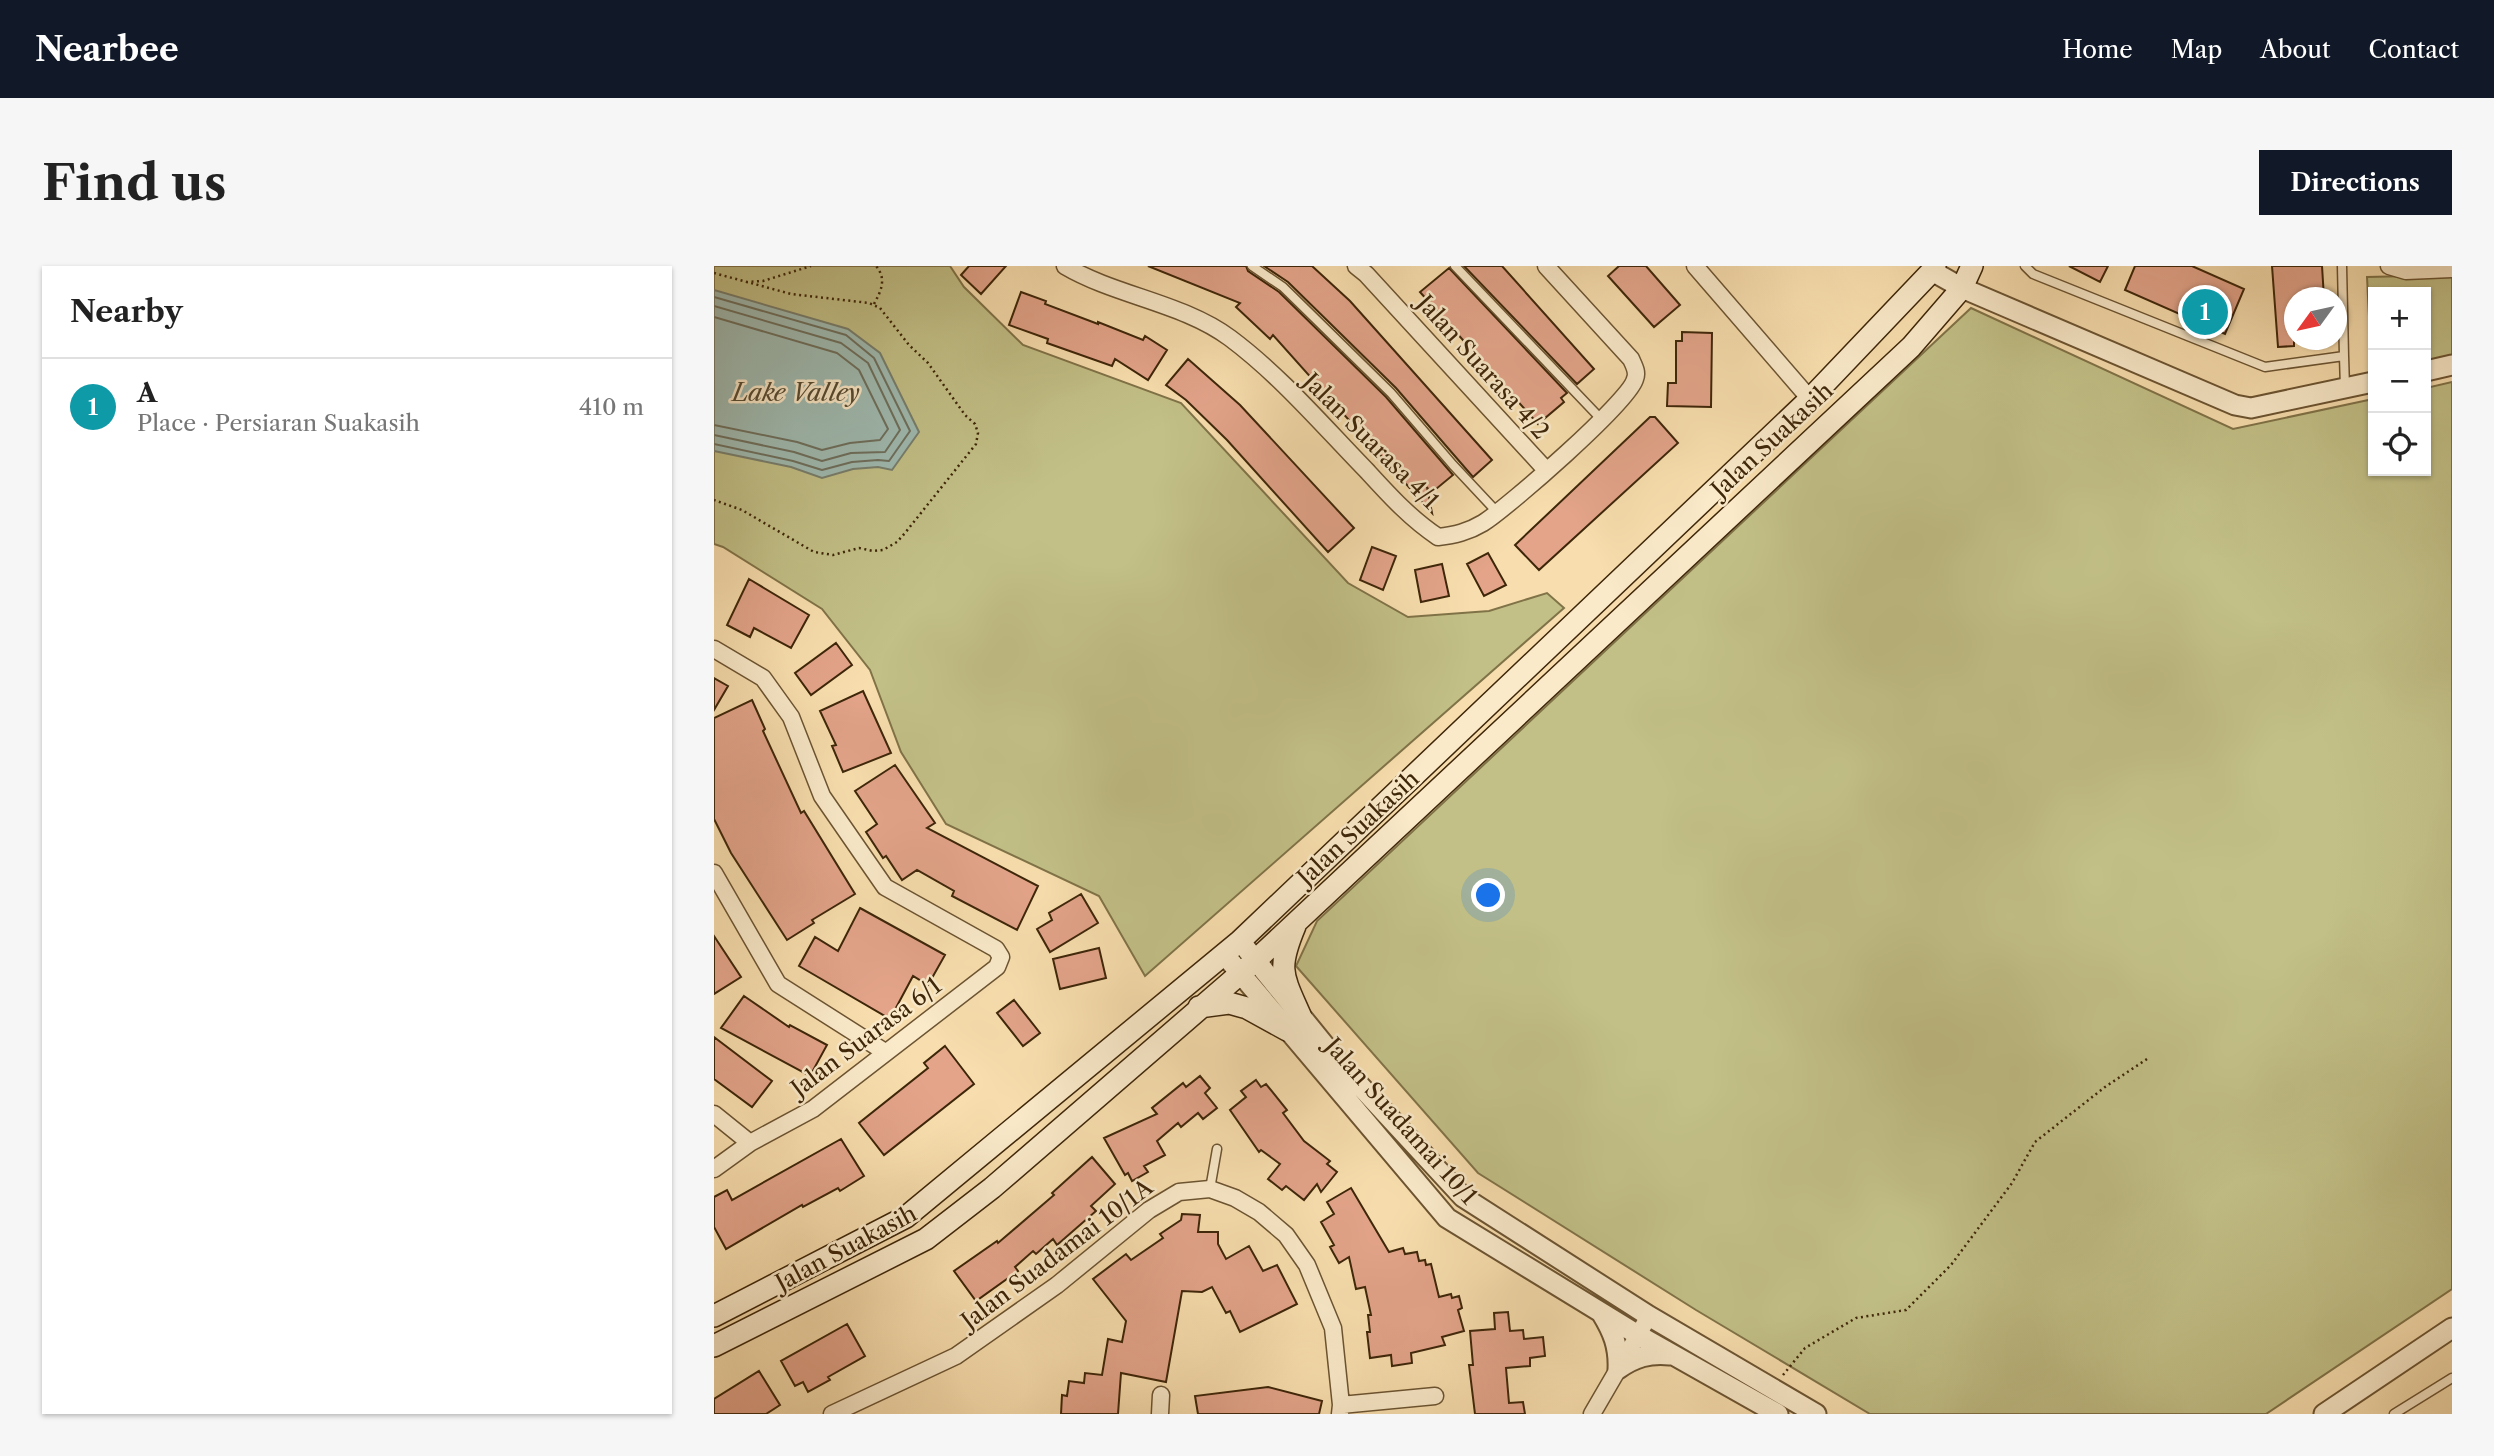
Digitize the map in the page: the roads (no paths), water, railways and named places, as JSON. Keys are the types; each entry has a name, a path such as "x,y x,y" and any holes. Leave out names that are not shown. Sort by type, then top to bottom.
{"main road":[{"name":"Jalan Suakasih","path":"714,1346 926,1239 992,1188 1256,960 1911,346 1962,288 1972,266"},
{"name":"Jalan Suakasih","path":"714,1316 906,1217 1232,947 1810,399 1934,269"},
{"path":"1293,1022 1282,975 1285,949 1297,921"},
{"path":"1199,1007 1229,1003 1293,1022"}],"street":[{"name":"Jalan Suarasa 4/1","path":"1065,266 1087,279 1203,321 1230,338 1296,398 1415,522 1438,537 1462,534 1497,512 1601,421 1635,382 1637,372 1631,359 1546,266"},
{"name":"Jalan Suarasa 4/2","path":"1356,266 1449,362 1546,470"},
{"path":"1695,266 1810,399"},
{"path":"2389,266 2406,271 2452,270"},
{"path":"1934,269 1962,288 2235,405 2251,408 2368,383"},
{"path":"2431,370 2452,365"},
{"name":"Jalan Suarasa 6/1","path":"714,649 763,678 791,717 822,796 885,887 996,949 1001,957 997,967 813,1109 750,1143 714,1169"},
{"path":"714,873 778,984 885,1052"},
{"name":"Jalan Suadamai 10/1","path":"1232,947 1256,960 1293,1022 1447,1217 1638,1335 1778,1414"},
{"name":"Jalan Suadamai 10/1","path":"1232,947 1239,974 1339,1063 1463,1197 1649,1316 1815,1414"},
{"path":"714,1114 750,1143"},
{"path":"1210,1189 1235,1198 1259,1212 1286,1235 1307,1265 1333,1328 1340,1410 1435,1396"},
{"name":"Jalan Suadamai 10/1A","path":"832,1414 956,1356 1057,1285 1149,1210 1179,1192 1210,1189"},
{"path":"1601,1311 1614,1333 1618,1369"},
{"path":"1592,1414 1649,1316"},
{"path":"2324,1414 2452,1328"},
{"path":"1618,1369 1631,1359 1651,1354 1674,1355"},
{"path":"1160,1414 1161,1395"}],"lane":[{"path":"1252,266 1283,287 1391,393 1497,512"},
{"path":"1455,266 1601,421"},
{"path":"2025,266 2033,274 2265,367 2344,356"},
{"path":"2342,266 2345,388"},
{"path":"1210,1189 1217,1149"},
{"path":"2394,1414 2452,1378"}],"water":[{"name":"Lake Valley","path":"714,290 848,329 880,353 919,432 892,470 878,467 853,469 822,478 791,467 714,451"}],"place":[{"name":"A","path":"2205,312"}]}
